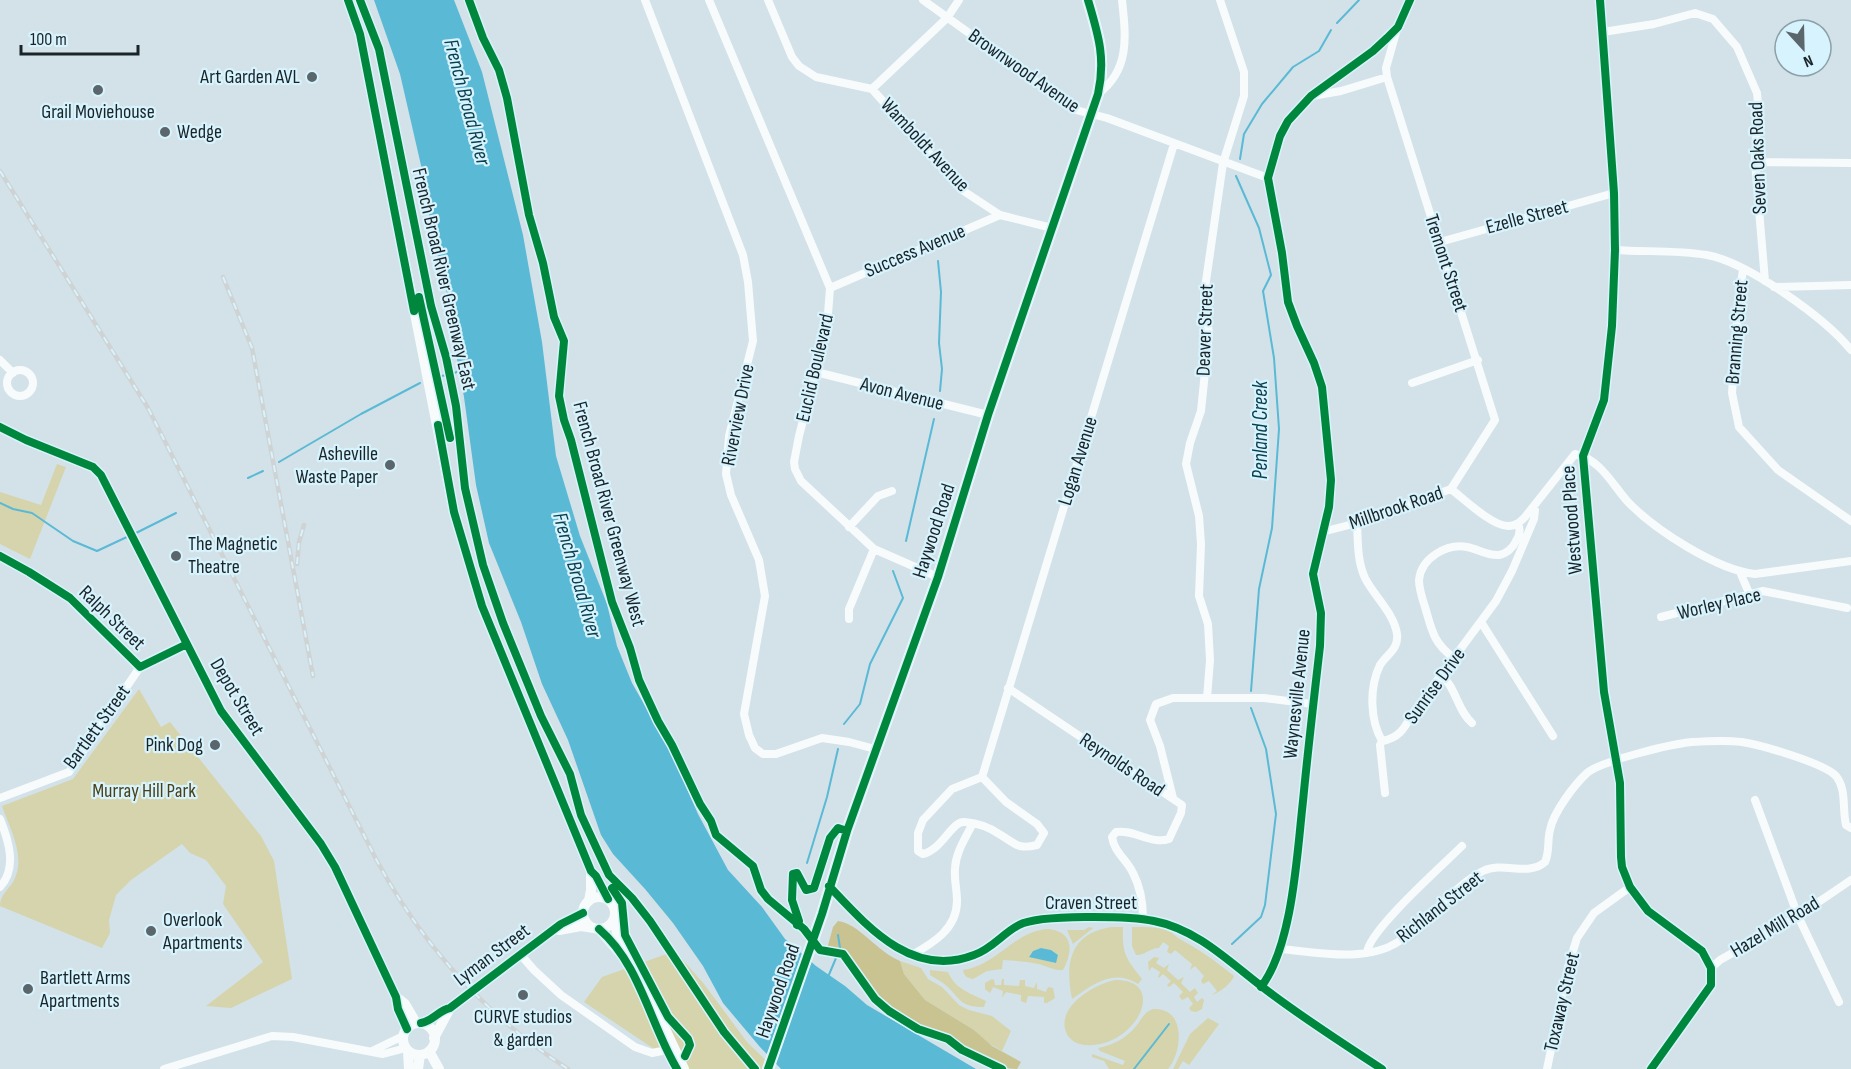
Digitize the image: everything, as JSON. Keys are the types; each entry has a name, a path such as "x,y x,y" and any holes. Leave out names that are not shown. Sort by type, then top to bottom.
{"main road":[{"name":"Haywood Road","path":"768,1069 822,914 829,886 875,748 938,577 988,415 1098,94 1101,78 1101,48 1088,0"}],"street":[{"path":"348,0 360,34 454,512 482,606 591,871 614,906 618,938 644,983 684,1069"},
{"name":"Riverview Drive","path":"645,0 743,255 748,282 753,341 729,436 726,474 731,495 759,560 765,596 744,714 749,735 755,748 763,754 776,754 822,738 875,748"},
{"name":"Euclid Boulevard","path":"709,0 830,288 827,327 799,435 794,462 795,470 801,481 874,549 938,577"},
{"name":"Wamboldt Avenue","path":"768,0 792,57 799,66 816,77 872,89 962,190 1000,215 1052,228"},
{"name":"Brownwood Avenue","path":"923,0 1076,110 1107,118 1268,178"},
{"path":"872,89 947,18 959,0"},
{"path":"1098,94 1112,84 1122,61 1124,48 1122,0"},
{"name":"Deaver Street","path":"1207,698 1210,660 1208,624 1199,596 1201,544 1199,516 1186,464 1190,442 1202,411 1209,333 1203,295 1223,162 1239,116 1245,83 1244,72 1220,0"},
{"name":"Waynesville Avenue","path":"1262,987 1272,971 1280,949 1294,880 1320,646 1321,613 1313,574 1329,507 1331,480 1322,387 1288,302 1268,178 1280,136 1288,121 1311,96 1373,51 1398,27 1410,0"},
{"name":"Westwood Place","path":"1600,0 1614,194 1615,250 1612,326 1604,400 1583,456 1604,692 1622,801 1622,867 1630,887 1648,912 1702,951 1711,968"},
{"name":"Seven Oaks Road","path":"1603,32 1654,24 1695,13 1713,19 1737,47 1757,93 1755,162 1765,281"},
{"name":"Tremont Street","path":"1398,27 1386,68 1387,77 1478,360 1495,420 1451,489"},
{"path":"1311,96 1341,91 1387,77"},
{"name":"Logan Avenue","path":"982,777 1174,144"},
{"path":"1755,162 1851,163"},
{"name":"Ezelle Street","path":"1440,242 1614,194"},
{"name":"Success Avenue","path":"830,288 1000,215"},
{"path":"1615,250 1706,255 1732,262 1815,315 1851,350"},
{"name":"Branning Street","path":"1743,269 1732,393 1738,427 1778,470 1851,521"},
{"path":"1773,287 1851,285"},
{"path":"0,360 13,373"},
{"path":"1412,383 1478,360"},
{"name":"Avon Avenue","path":"816,372 988,415"},
{"name":"Depot Street","path":"0,427 96,469 106,483 221,711 329,855 396,997 405,1004 412,1028 430,1029 434,1038"},
{"path":"1454,658 1439,646 1432,631 1420,587 1422,570 1433,556 1454,547 1466,547 1491,555 1503,554 1513,546 1517,539 1520,531 1518,524 1575,454 1583,456 1598,466 1629,503 1672,539 1740,572 1755,574 1851,561"},
{"name":"Millbrook Road","path":"1322,532 1357,523 1451,489 1490,518 1507,526 1518,524"},
{"path":"849,527 878,496 892,491"},
{"name":"Sunrise Drive","path":"1357,523 1361,569 1392,620 1397,634 1395,648 1380,667 1373,689 1374,723 1383,741 1390,740 1402,732 1496,601 1512,571 1534,519 1535,512 1532,508"},
{"path":"849,619 849,609 874,549"},
{"name":"Ralph Street","path":"0,556 70,598 140,667"},
{"path":"1740,572 1749,593"},
{"name":"Worley Place","path":"1661,617 1763,591 1847,608"},
{"path":"1481,622 1553,736"},
{"name":"Bartlett Street","path":"0,798 69,772 140,667 187,644"},
{"path":"1441,675 1448,682 1462,712 1472,723"},
{"name":"Reynolds Road","path":"1008,688 1173,798"},
{"name":"Reynolds Road","path":"1173,798 1160,746 1150,720 1156,704 1173,698 1264,698 1313,704"},
{"path":"1383,741 1380,746 1385,793"},
{"name":"Richland Street","path":"1280,949 1351,954 1367,953 1398,942 1458,889 1484,871 1494,867 1539,867 1548,856 1550,828 1554,818 1588,772 1599,765 1616,760 1691,742 1742,742 1828,770 1837,778 1844,794 1849,826"},
{"path":"982,777 1005,802 1037,824 1044,833 1037,845 1020,847 980,824 972,825 966,821 958,822 940,845 929,853 923,854 918,851 918,833 923,820 952,789 982,777"},
{"path":"1143,919 1143,900 1133,872 1113,845 1112,837 1116,832 1124,830 1161,842 1169,839 1181,813 1182,805 1173,798"},
{"path":"1755,800 1798,916 1839,1002"},
{"path":"0,819 9,841 10,865 4,883 0,887"},
{"path":"912,956 938,940 954,916 957,903 955,867 958,851 972,825"},
{"path":"1367,953 1371,940 1394,914 1462,846"},
{"path":"591,871 589,901 583,913 586,922 611,941 625,961 677,1069"},
{"name":"Hazel Mill Road","path":"1651,1069 1711,985 1711,968 1720,960 1798,916 1851,880"},
{"name":"Craven Street","path":"829,886 885,940 899,950 912,956 950,961 987,949 1019,925 1033,920 1143,919 1165,923 1194,935 1262,987 1382,1069"},
{"name":"Toxaway Street","path":"1547,1069 1568,967 1577,938 1594,913 1630,887"},
{"path":"589,901 599,897 608,899"},
{"name":"Lyman Street","path":"418,1069 450,1008 550,932 583,913"},
{"path":"596,928 608,926 614,919"},
{"name":"Lyman Street","path":"550,932 574,926 596,928"},
{"path":"520,954 561,995 635,1047 652,1053 667,1050"},
{"name":"Lyman Street","path":"372,1051 412,1028 428,1022 443,1009 450,1008"},
{"path":"409,1069 407,1049 412,1028"},
{"path":"164,1069 272,1036 293,1037 383,1054 407,1049 425,1053 439,1069"},
{"path":"1658,1069 1659,1057"}],"green space":[{"path":"57,464 66,467 30,559 0,544 0,492 41,505"},
{"name":"Murray Hill Park","path":"139,689 161,727 170,722 261,836 274,861 292,979 231,1008 206,1006 263,962 223,904 226,886 206,860 190,853 182,844 131,880 116,895 109,920 110,933 102,948 0,906 3,896 17,873 18,863 16,844 2,806 73,779"},
{"path":"1089,927 1093,928 1073,944 1067,930 1084,930"},
{"path":"1111,927 1123,927 1126,956 1142,979 1138,984 1129,979 1103,980 1072,999 1069,974 1073,952 1086,936"},
{"path":"1132,927 1156,928 1171,932 1220,965 1234,976 1233,979 1212,995 1217,991 1209,981 1203,984 1201,981 1204,976 1195,966 1190,970 1192,964 1175,950 1171,954 1167,952 1169,946 1163,942 1159,948 1136,955 1132,946"},
{"path":"1049,929 1057,931 1067,939 1070,950 1063,970 1030,962 1003,960 1002,969 987,971 973,979 964,974 963,970 986,962 1016,941 1037,931","holes":["1041,948 1051,950 1058,955 1055,963 1029,956 1033,951"]},
{"path":"675,951 704,984 747,1042 775,1069 684,1069 584,1002 602,977"},
{"path":"1154,957 1159,958 1156,963 1164,968 1169,964 1167,970 1178,980 1184,977 1181,983 1190,992 1195,988 1198,993 1194,997 1197,1002 1202,998 1204,1000 1202,1009 1196,1012 1191,1011 1189,1008 1193,1004 1188,997 1182,1000 1179,996 1183,992 1174,983 1169,987 1167,985 1171,981 1163,974 1159,978 1160,972 1152,967 1149,971 1148,962"},
{"path":"900,961 921,968 928,979 942,987 959,1005 992,1016 1011,1031 1002,1051 988,1043 974,1030 925,1000 904,974"},
{"path":"930,970 948,972 959,987 986,1001 984,1007 964,1003 943,983 930,975"},
{"path":"992,979 995,985 1001,985 1004,979 1004,985 1019,986 1020,980 1025,980 1025,986 1034,988 1037,982 1037,989 1046,992 1048,987 1053,988 1055,998 1044,1003 1044,997 1028,996 1026,1003 1021,1001 1021,995 1006,992 1002,998 1003,991 993,987 990,993 985,989 985,983"},
{"path":"1115,980 1131,982 1140,989 1143,999 1141,1011 1134,1023 1109,1041 1090,1045 1073,1041 1068,1036 1065,1026 1070,1007 1087,992"},
{"path":"1153,1009 1164,1010 1176,1022 1179,1042 1177,1052 1168,1069 1109,1069 1104,1061 1092,1057 1092,1054 1123,1065 1125,1061 1100,1051 1098,1048 1124,1037 1145,1014"},
{"path":"1208,1018 1219,1024 1189,1065 1183,1061 1178,1069 1173,1069 1190,1034"}],"shaded area":[{"path":"838,921 861,932 900,961 904,974 925,1000 974,1030 992,1046 1021,1062 1017,1069 990,1062 887,1009 863,983 842,949 827,949 833,927"}],"water":[{"name":"French Broad River","path":"374,0 454,0 482,72 523,235 542,342 556,456 580,536 607,604 617,646 632,683 669,748 698,814 728,870 762,907 785,939 816,966 867,1005 976,1069 781,1069 723,1003 703,966 673,923 613,854 601,835 568,740 542,684 521,622 489,543 476,485 457,359 454,323 431,228 423,174 400,74"},
{"path":"1041,948 1051,950 1058,955 1056,963 1029,957 1033,951"}],"waterway":[{"name":"Penland Creek","path":"1337,23 1359,0"},
{"name":"Penland Creek","path":"1240,159 1244,134 1262,104 1293,67 1319,51 1331,30"},
{"name":"Penland Creek","path":"1236,176 1259,228 1271,275 1263,291 1274,358 1279,429 1272,528 1259,589 1251,691"},
{"path":"938,261 941,292 940,391"},
{"path":"440,376 461,370"},
{"path":"279,462 420,383"},
{"path":"906,541 934,419"},
{"path":"248,478 263,471"},
{"path":"0,503 13,509 32,513 73,541 97,551 129,536"},
{"path":"134,534 176,513"},
{"path":"844,724 860,704 870,664 903,598 893,571"},
{"name":"Penland Creek","path":"1232,944 1261,917 1265,905 1276,814 1266,749 1251,708"},
{"path":"807,863 827,797 838,749"},
{"path":"838,935 840,948"},
{"path":"828,977 836,958"},
{"name":"Penland Creek","path":"1134,1069 1169,1024"}],"railway":[{"path":"0,171 148,408 394,891 435,949 483,1002 510,1026 568,1069"},
{"path":"223,277 252,348 313,676"},
{"path":"297,564 299,542 304,525"}],"cycle path":[{"path":"348,0 360,34 414,311"},
{"name":"French Broad River Greenway East","path":"360,0 379,49 431,306 446,357 456,406 465,488 483,565 503,623 541,716 570,774 581,815 609,875 632,898 650,921 724,1032 755,1069"},
{"name":"French Broad River Greenway West","path":"469,0 483,38 499,70 507,98 529,215 543,263 554,317 564,341 559,396 564,420 612,602 630,648 639,680 658,721 711,821 716,835 753,866 761,890 768,899 804,929 820,950 843,954 875,999 889,1011 918,1029 948,1039 962,1050 1002,1069"},
{"path":"768,1069 822,914 847,831 938,577 988,415 1098,94 1101,57 1098,35 1088,0"},
{"path":"1261,987 1272,969 1280,948 1296,872 1320,646 1321,613 1313,574 1329,507 1331,480 1322,387 1288,302 1282,253 1268,178 1280,136 1288,121 1311,96 1373,51 1387,38 1398,27 1410,0"},
{"path":"1600,0 1614,193 1615,250 1612,326 1604,400 1583,456 1604,692 1620,783 1622,867 1630,887 1648,911 1702,951 1711,968 1711,985 1651,1069"},
{"path":"419,297 450,438"},
{"path":"438,425 454,512 482,606 591,871 608,899"},
{"path":"0,427 93,467 101,475 221,711 321,844 335,867 396,997 398,1009 407,1029"},
{"path":"0,556 70,598 140,667 187,644"},
{"path":"797,925 799,921 792,900 793,874 797,873 806,890 814,888 830,838 838,828 847,831"},
{"path":"829,886 875,932 911,954 931,960 952,961 974,955 1019,925 1030,921 1085,917 1126,918 1154,921 1171,926 1217,951 1286,1005 1382,1069"},
{"path":"612,888 622,903 625,935 668,1017 688,1039 690,1045 685,1056"},
{"path":"421,1023 450,1008 561,924 583,913"},
{"path":"599,929 625,959 677,1069"}],"place":[{"name":"Art Garden AVL","path":"312,77"},
{"name":"Grail Moviehouse","path":"98,90"},
{"name":"Wedge","path":"165,132"},
{"name":"Asheville Waste Paper","path":"390,465"},
{"name":"The Magnetic Theatre","path":"176,556"},
{"name":"Pink Dog","path":"215,745"},
{"name":"Overlook Apartments","path":"151,931"},
{"name":"Bartlett Arms Apartments","path":"28,989"},
{"name":"CURVE studios & garden","path":"523,995"}]}
